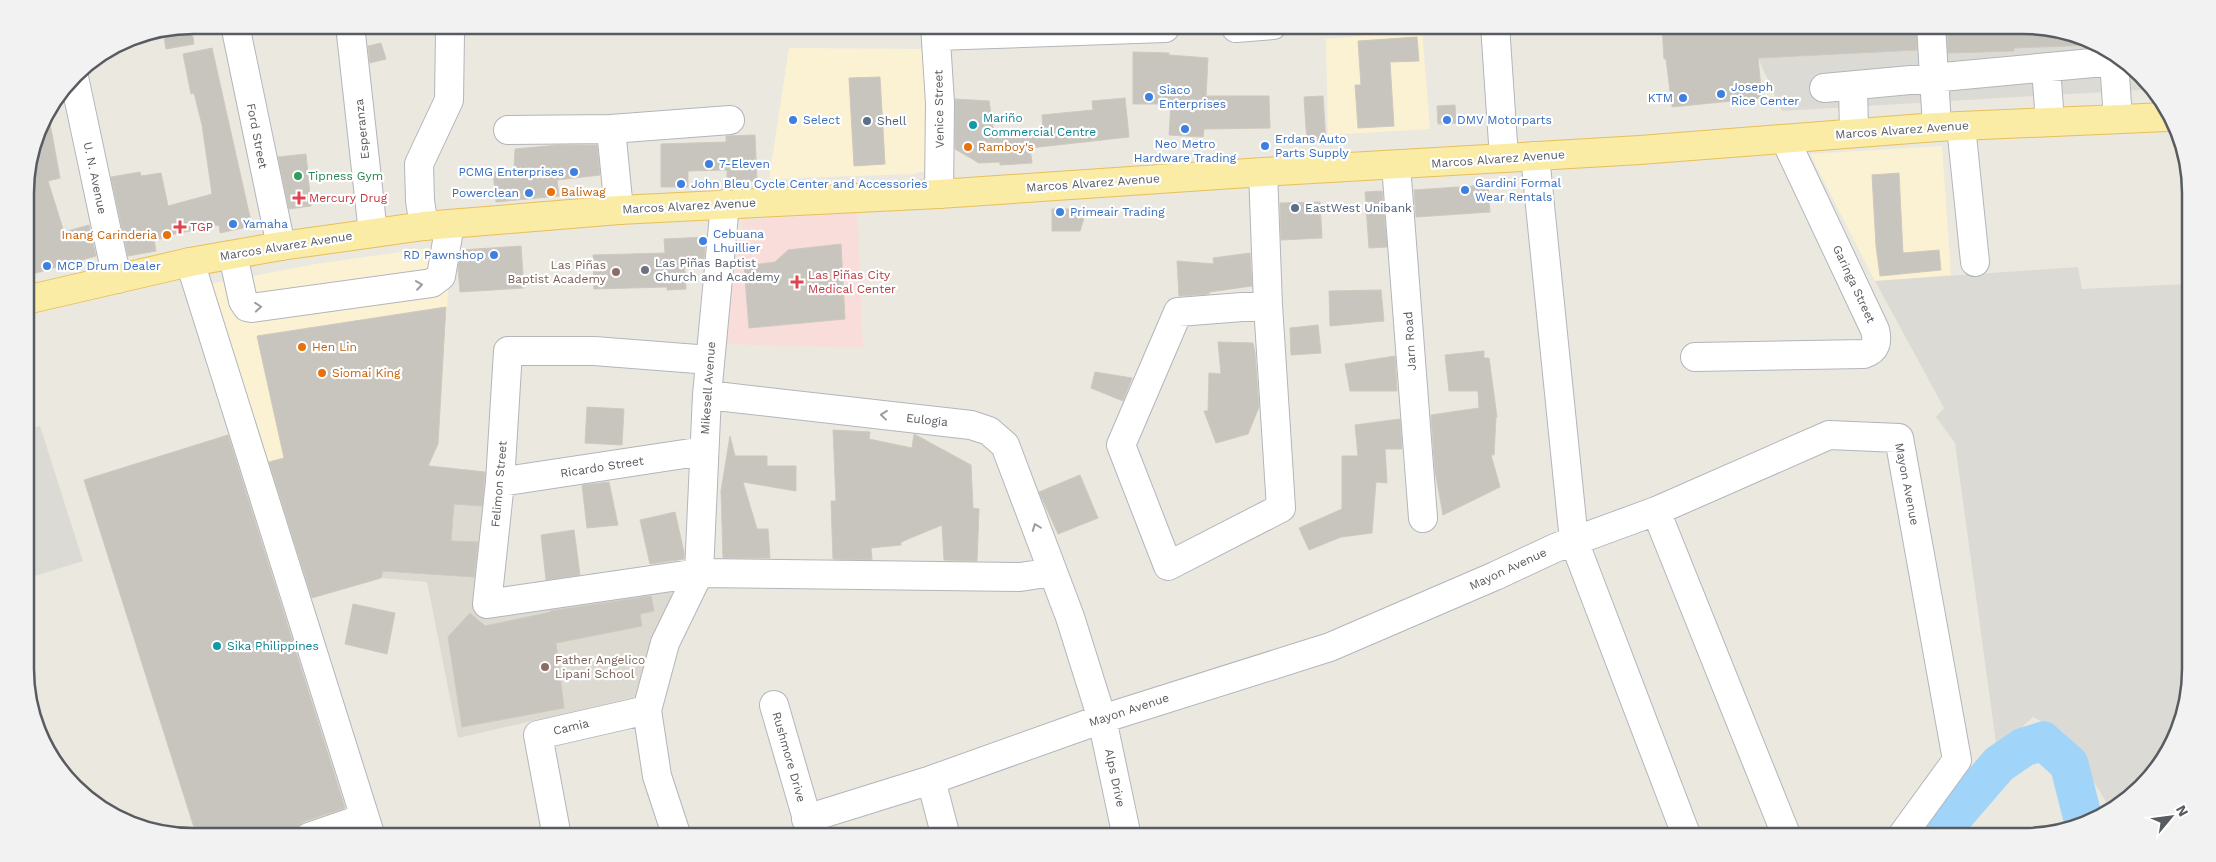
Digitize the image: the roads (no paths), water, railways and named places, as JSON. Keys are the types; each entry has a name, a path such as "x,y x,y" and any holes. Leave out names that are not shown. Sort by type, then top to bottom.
{"main road":[{"name":"Marcos Alvarez Avenue","path":"34,298 190,262 281,246 437,225 619,210 939,194 1535,156 1949,126 2163,117"}],"street":[{"name":"Ford Street","path":"237,34 281,246"},
{"name":"Esperanza","path":"351,34 373,233"},
{"path":"233,255 243,301 247,307 252,308 432,283 441,276 437,225 420,201 419,164 449,100 450,34"},
{"name":"Venice Street","path":"936,34 940,103 939,194"},
{"path":"1496,34 1504,158"},
{"path":"1932,34 1934,79 1949,126 1975,262"},
{"path":"1824,88 1934,79 2111,60"},
{"path":"2114,63 2118,119"},
{"path":"2046,68 2050,122"},
{"name":"U. N. Avenue","path":"76,85 117,279"},
{"path":"1853,86 1854,133"},
{"path":"508,130 612,129 730,120"},
{"path":"612,129 619,210"},
{"name":"Garinga Street","path":"1695,356 1864,354 1874,349 1876,330 1784,139"},
{"path":"1535,156 1574,541 1684,828"},
{"name":"Jarn Road","path":"1396,165 1424,518"},
{"path":"1263,172 1268,305 1281,508 1168,566 1121,445 1178,312 1268,305"},
{"name":"Mikesell Avenue","path":"699,573 707,395 724,204"},
{"path":"190,262 368,827"},
{"name":"Felimon Street","path":"699,573 486,604 500,482 508,351 594,351 710,360"},
{"name":"Eulogia","path":"707,395 971,425 988,431 1005,445 1070,617 1102,719"},
{"name":"Mayon Avenue","path":"809,828 931,780 1102,719 1330,647 1574,541 1656,511 1829,435 1899,438 1958,760 1908,828"},
{"name":"Ricardo Street","path":"500,482 704,451"},
{"path":"1656,511 1783,828"},
{"path":"674,828 656,776 647,710 666,643 699,573 1020,577 1053,572"},
{"name":"Rushmore Drive","path":"774,705 809,828"},
{"name":"Camia","path":"555,828 538,735 647,710"},
{"name":"Alps Drive","path":"1102,719 1125,828"},
{"path":"931,780 944,828"}],"waterway":[{"path":"1944,828 1999,764 2024,747 2043,741 2069,764 2082,817"}],"place":[{"name":"Joseph Rice Center","path":"1721,94"},
{"name":"Siaco Enterprises","path":"1149,97"},
{"name":"KTM","path":"1683,98"},
{"name":"Select","path":"793,120"},
{"name":"DMV Motorparts","path":"1447,120"},
{"name":"Shell","path":"867,121"},
{"name":"Mariño Commercial Centre","path":"973,125"},
{"name":"Neo Metro Hardware Trading","path":"1185,129"},
{"name":"Erdans Auto Parts Supply","path":"1265,146"},
{"name":"Ramboy's","path":"968,147"},
{"name":"7-Eleven","path":"709,164"},
{"name":"PCMG Enterprises","path":"574,172"},
{"name":"Tipness Gym","path":"298,176"},
{"name":"John Bleu Cycle Center and Accessories","path":"681,184"},
{"name":"Gardini Formal Wear Rentals","path":"1465,190"},
{"name":"Baliwag","path":"551,192"},
{"name":"Powerclean","path":"529,193"},
{"name":"Mercury Drug","path":"299,198"},
{"name":"EastWest Unibank","path":"1295,208"},
{"name":"Primeair Trading","path":"1060,212"},
{"name":"Yamaha","path":"233,224"},
{"name":"TGP","path":"180,227"},
{"name":"Inang Carinderia","path":"167,235"},
{"name":"Cebuana Lhuillier","path":"703,241"},
{"name":"RD Pawnshop","path":"494,255"},
{"name":"MCP Drum Dealer","path":"47,266"},
{"name":"Las Piñas Baptist Church and Academy","path":"645,270"},
{"name":"Las Piñas Baptist Academy","path":"616,272"},
{"name":"Las Piñas City Medical Center","path":"797,282"},
{"name":"Hen Lin","path":"302,347"},
{"name":"Siomai King","path":"322,373"},
{"name":"Sika Philippines","path":"217,646"},
{"name":"Father Angelico Lipani School","path":"545,667"}]}
